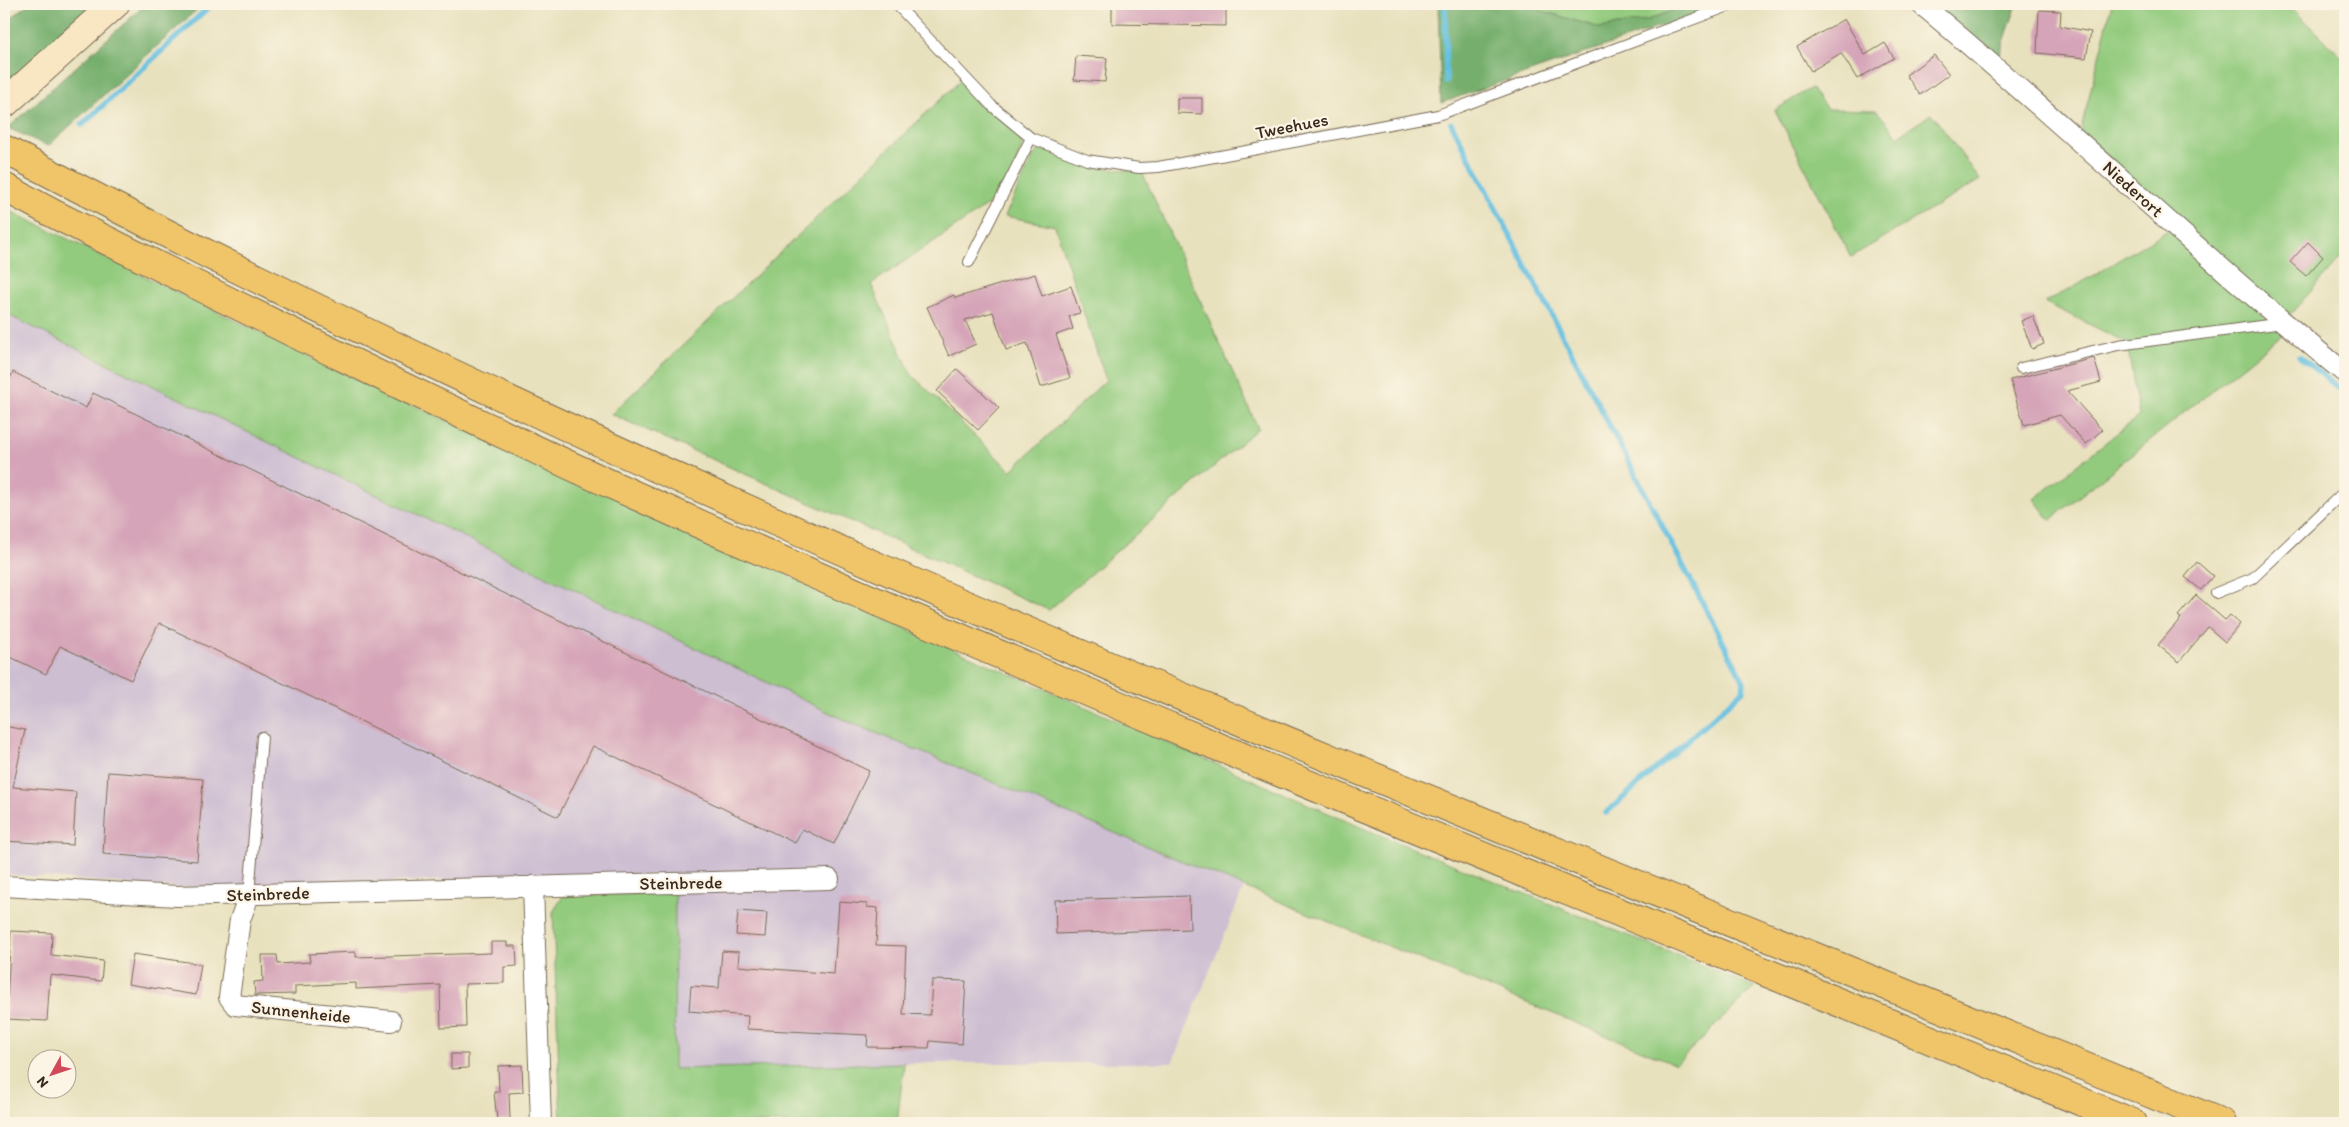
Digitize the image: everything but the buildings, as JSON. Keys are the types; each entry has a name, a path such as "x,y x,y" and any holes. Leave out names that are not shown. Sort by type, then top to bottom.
{"highway":[{"path":"4,149 392,344 652,465 913,582 1374,777 2222,1123"},
{"path":"4,187 54,214 370,371 636,496 902,613 1382,816 2132,1123"}],"street":[{"path":"4,104 115,4"},
{"name":"Niederort","path":"1921,4 1994,65 2283,322 2345,373"},
{"name":"Steinbrede","path":"4,886 177,896 829,879"},
{"path":"533,886 541,1123"},
{"name":"Sunnenheide","path":"249,895 240,920 229,997 235,1005 391,1021"}],"lane":[{"name":"Tweehues","path":"896,4 992,105 1031,138 1087,160 1138,168 1158,167 1438,115 1734,4"},
{"path":"969,262 1031,138"},
{"path":"2021,368 2118,345 2283,322"},
{"path":"2216,593 2253,578 2345,491"},
{"path":"249,895 262,737"}],"shaded area":[{"path":"4,313 327,471 847,721 1244,887 1172,1063 904,1063 674,1069 675,874 177,888 4,874"}],"green space":[{"path":"28,4 96,4 4,86 4,24"},
{"path":"146,4 203,4 48,146 8,128"},
{"path":"1438,4 1519,4 1600,28 1648,20 1689,4 1726,4 1441,103"},
{"path":"1519,4 1689,4 1648,20 1600,28"},
{"path":"1927,4 2017,4 1998,60"},
{"path":"2112,4 2288,4 2345,60 2345,253 2287,318 2080,133"},
{"path":"961,80 1006,121 1020,139 1022,147 997,207 992,202 871,284 911,374 1011,471 1106,380 1055,226 1005,216 1034,155 1040,150 1048,150 1085,166 1142,172 1258,428 1049,610 611,414"},
{"path":"1811,88 1827,109 1876,110 1898,136 1932,114 1980,180 1851,257 1775,110"},
{"path":"4,208 366,384 898,625 1358,826 1755,987 1676,1064 1244,887 847,721 327,471 4,313"},
{"path":"2168,230 2284,333 2050,520 2034,499 2139,416 2127,343 2044,302 2071,289"},
{"path":"675,893 674,1069 904,1063 897,1123 561,1123 553,912 563,896"}],"waterway":[{"path":"82,125 212,4"},
{"path":"1445,4 1446,82"},
{"path":"1451,123 1744,682 1743,691 1606,813"},
{"path":"2300,357 2345,393"}]}
